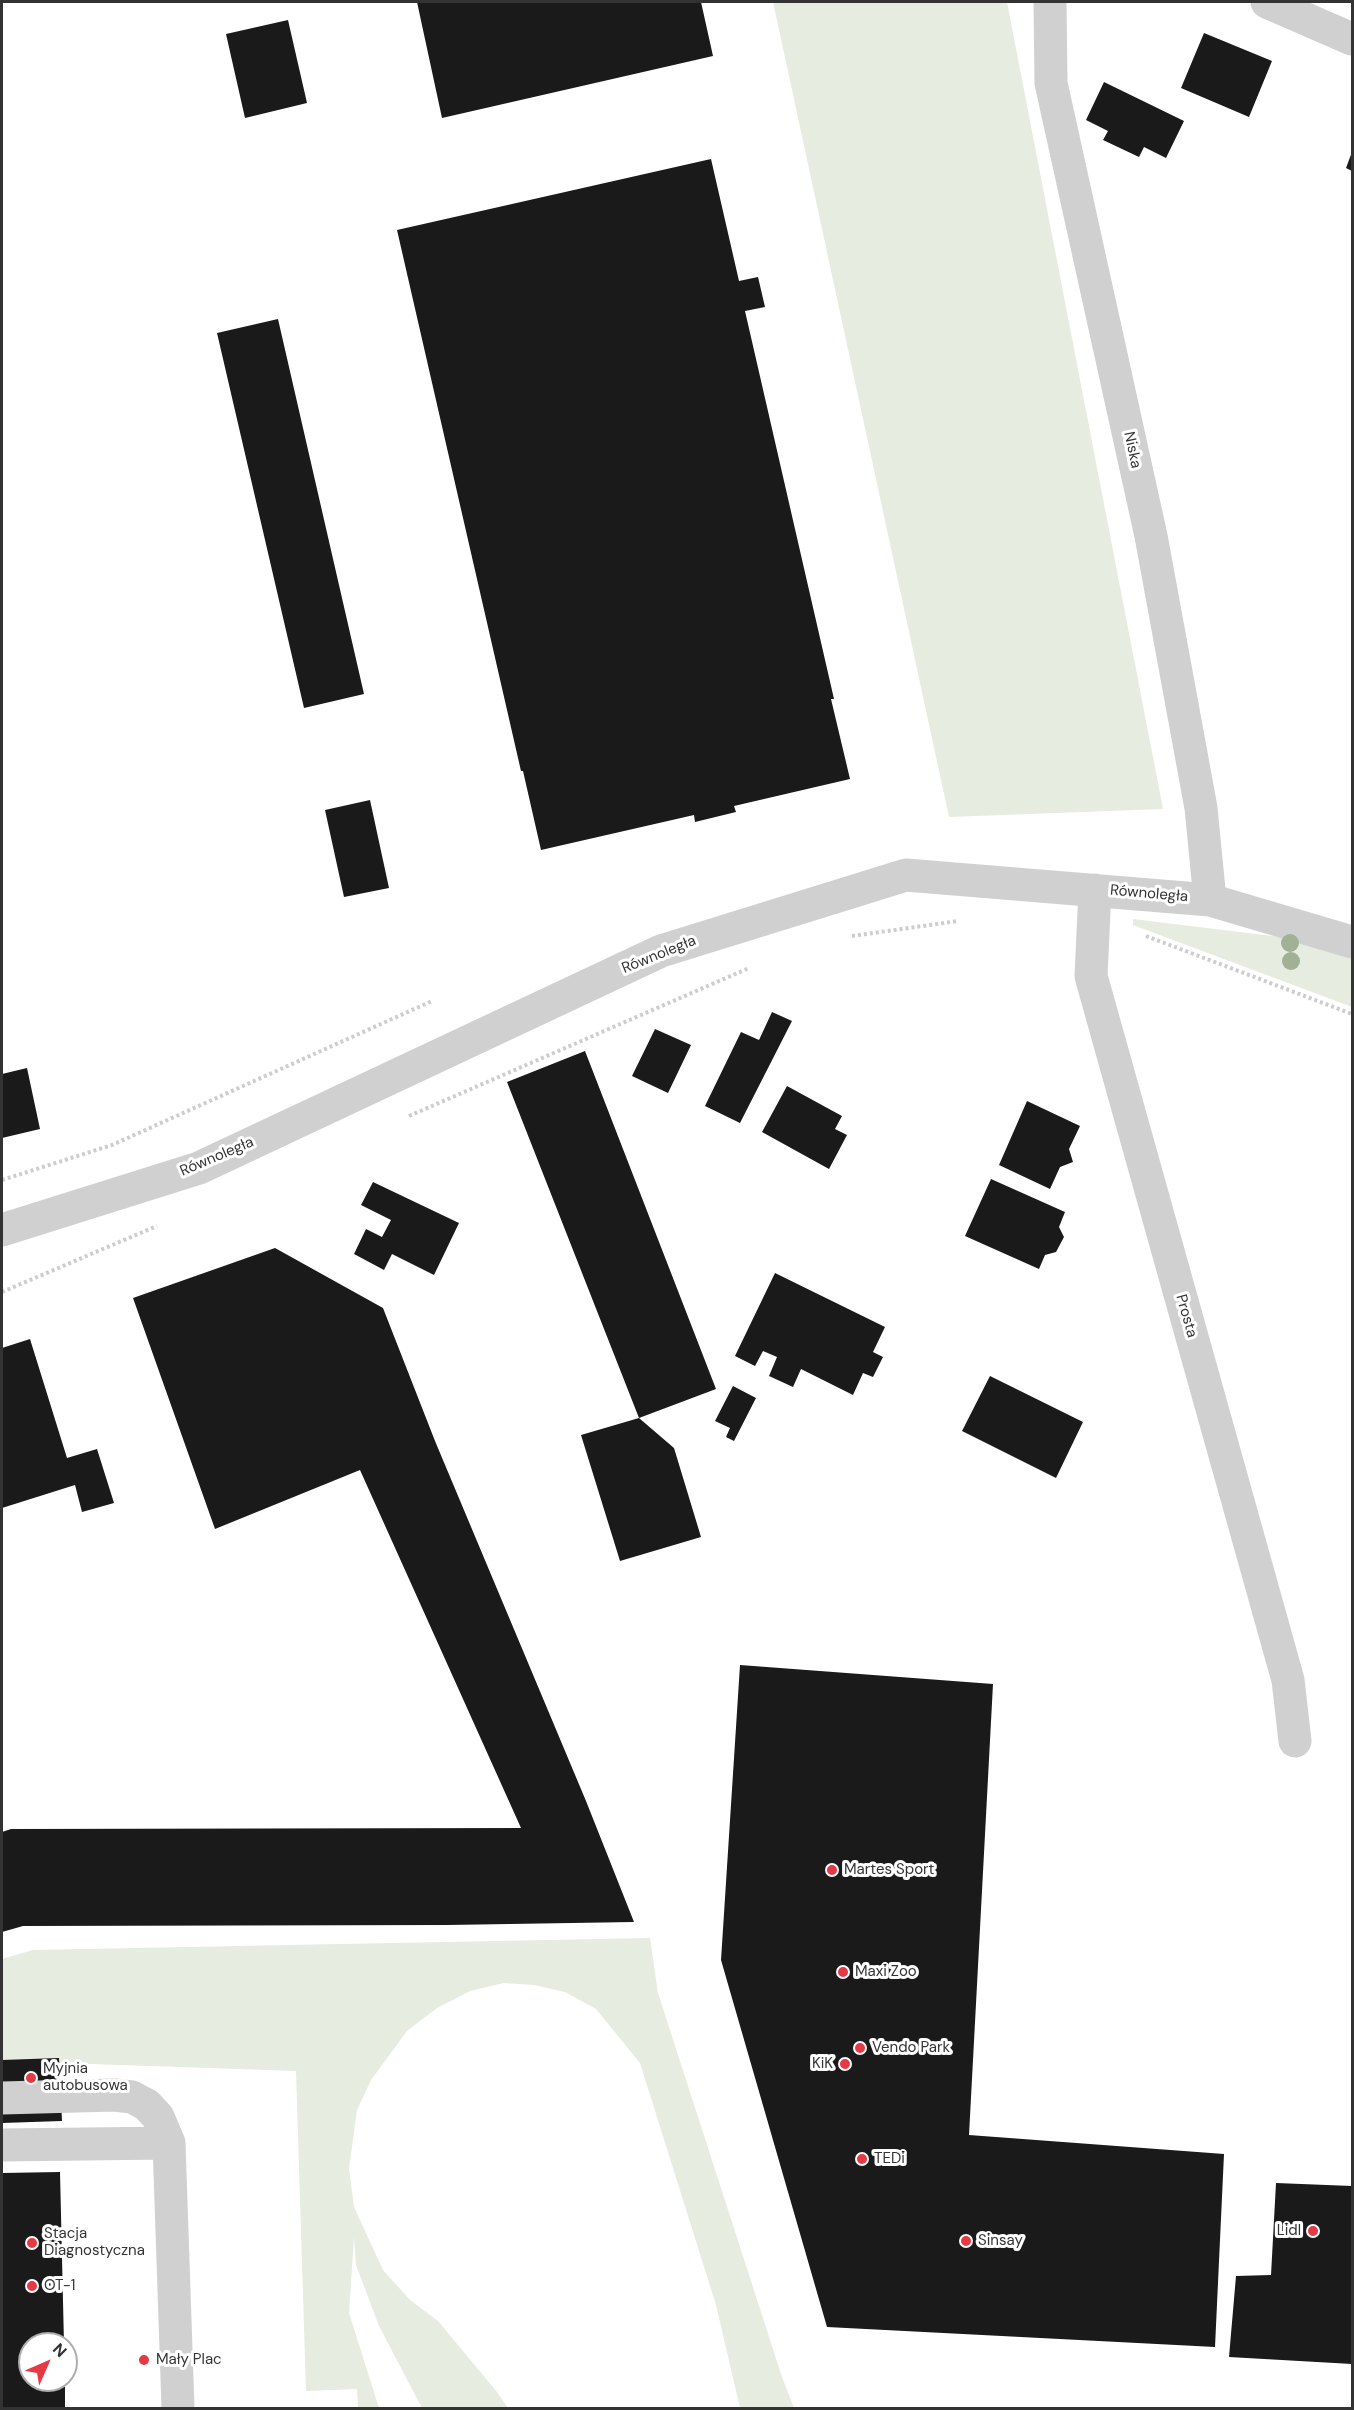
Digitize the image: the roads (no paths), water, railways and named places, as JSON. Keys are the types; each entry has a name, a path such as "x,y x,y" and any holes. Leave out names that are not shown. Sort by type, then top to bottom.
{"street":[{"name":"Niska","path":"1050,2 1052,83 1151,536 1201,808 1210,900"},
{"path":"1268,2 1353,39"},
{"name":"Równoległa","path":"2,1230 199,1168 661,951 906,875 1210,900 1353,942"},
{"name":"Prosta","path":"1095,890 1091,976 1288,1680 1295,1741"},
{"path":"2,2098 132,2097 147,2105 158,2117 169,2143 178,2409"},
{"path":"2,2145 169,2143"}],"place":[{"name":"Martes Sport","path":"832,1870"},
{"name":"Maxi Zoo","path":"843,1972"},
{"name":"Vendo Park","path":"860,2048"},
{"name":"KiK","path":"845,2064"},
{"name":"Myjnia autobusowa","path":"31,2078"},
{"name":"TEDi","path":"862,2159"},
{"name":"Lidl","path":"1313,2231"},
{"name":"Sinsay","path":"966,2241"},
{"name":"Stacja Diagnostyczna","path":"32,2243"},
{"name":"OT-1","path":"32,2286"},
{"name":"Mały Plac","path":"144,2360"}]}
